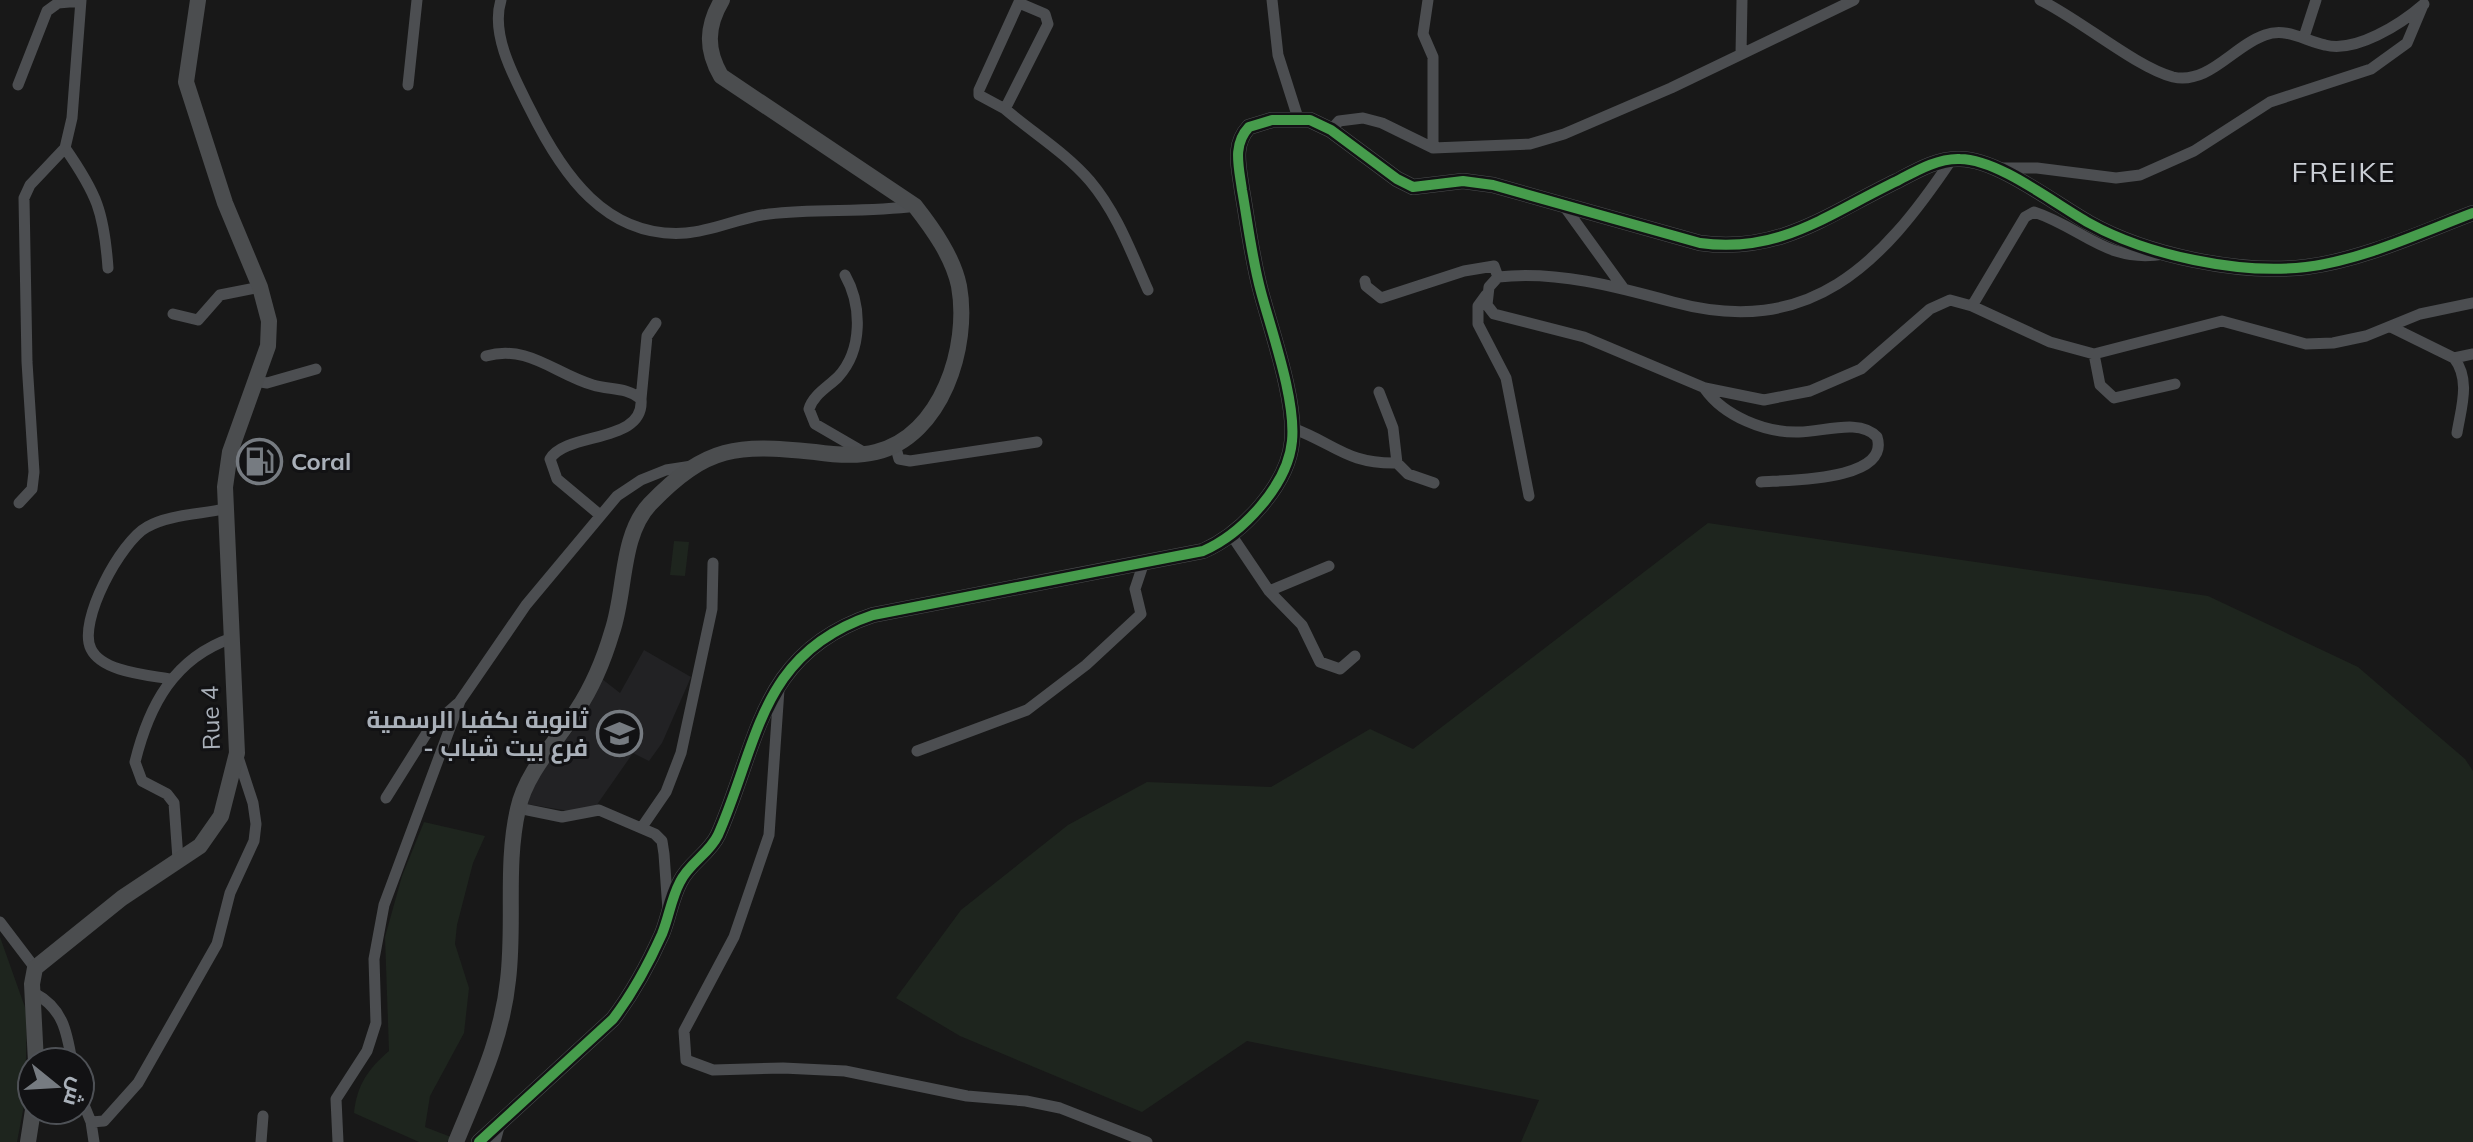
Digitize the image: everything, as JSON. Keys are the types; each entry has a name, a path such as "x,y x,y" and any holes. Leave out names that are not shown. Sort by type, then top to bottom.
{"street":[{"path":"18,85 47,11 58,3 81,0 72,118 65,148 30,185 24,198 26,348 34,472 32,489 19,503"},
{"name":"Rue 4","path":"35,968 55,949 200,846 215,828 230,793 237,753 224,509 230,452 269,337 260,287 225,203 186,82 198,0"},
{"path":"408,85 417,0"},
{"path":"501,0 498,22 503,41 538,124 590,199 621,223 635,229 683,234 770,213 915,206"},
{"path":"386,798 430,728 460,701 526,605 617,496 641,480 666,470 692,466 744,447 843,455 865,454 895,445 919,428 940,398 956,352 961,313 953,268 915,206 721,76 708,44 713,14 722,0"},
{"path":"1272,0 1278,55 1298,118"},
{"path":"1428,0 1423,34 1433,57 1433,148"},
{"path":"1741,54 1742,0"},
{"path":"1331,130 1339,121 1363,118 1382,123 1433,148 1491,148 1544,141 1657,94 1854,0"},
{"path":"2040,0 2145,64 2175,77 2206,74 2218,62 2267,34 2304,37 2323,45 2347,46 2399,21 2425,3"},
{"path":"2304,37 2316,0"},
{"path":"1005,109 1048,24 1045,14 1019,2 979,95 1005,109 1071,161 1091,182 1116,219 1148,290"},
{"path":"1994,168 2037,168 2116,178 2140,175 2194,151 2270,102 2371,69 2407,43 2425,3"},
{"path":"479,1142 501,1118 613,1019 627,1001 669,914 684,874 716,840 762,710 822,639 851,622 1203,551 1232,536 1281,476 1290,452 1292,428 1278,348 1258,278 1237,146 1249,127 1298,118 1331,130 1413,187 1475,181 1700,243 1750,247 1784,237 1913,173 1952,159 1964,158 1994,168 2119,239 2168,253 2234,264 2306,267 2344,258 2473,213"},
{"path":"65,148 90,183 102,211 108,268"},
{"path":"1529,496 1506,378 1478,324 1478,306 1498,277 1518,274 1624,289 1715,312 1742,314 1815,298 1869,263 1905,224 1952,159"},
{"path":"1564,206 1624,289"},
{"path":"1972,306 2025,217 2034,212 2133,258 2168,253"},
{"path":"1365,281 1366,286 1381,298 1464,271 1494,266 1498,277"},
{"path":"845,275 858,308 853,348 841,373 814,399 809,409 815,424 865,454"},
{"path":"173,314 198,320 220,295 260,287"},
{"path":"1486,295 1487,305 1494,314 1584,337 1705,388 1764,400 1810,391 1861,369 1942,302 1972,306 2050,342 2094,354 2222,321 2306,344 2333,343 2391,327 2420,314 2473,303"},
{"path":"600,515 557,479 550,459 555,450 623,428 639,412 647,336 656,323"},
{"path":"2391,327 2454,358 2463,374 2464,383 2457,433"},
{"path":"486,356 522,354 589,384 631,392 641,399"},
{"path":"2094,354 2100,385 2114,398 2175,384"},
{"path":"2454,358 2473,354"},
{"path":"255,381 267,383 316,369"},
{"path":"1705,388 1715,403 1727,413 1784,432 1862,427 1877,437 1878,453 1871,463 1849,473 1761,482"},
{"path":"1379,392 1393,428 1397,463 1408,474 1434,483"},
{"path":"1292,428 1317,438 1354,460 1397,463"},
{"path":"895,445 899,459 910,461 1037,442"},
{"path":"456,1142 499,1034 508,979 510,868 518,808 538,765 579,707 605,654 638,521 650,505 692,466"},
{"path":"170,679 122,669 99,658 90,649 88,621 121,554 137,534 149,525 224,509"},
{"path":"1232,536 1269,591 1302,625 1320,662 1340,669 1355,656"},
{"path":"642,827 666,792 681,753 712,609 713,563"},
{"path":"917,751 1016,715 1086,665 1141,614 1135,589 1143,565"},
{"path":"1269,591 1329,566"},
{"path":"178,859 174,803 167,794 142,781 135,762 161,691 170,679 204,650 232,638"},
{"path":"780,685 769,835 734,937 684,1031 686,1060 713,1070 783,1068 845,1071 967,1096 1026,1101 1060,1108 1147,1142"},
{"path":"338,1142 335,1107 341,1087 372,1039 376,1023 374,959 384,905 460,701"},
{"path":"96,1122 104,1121 133,1091 217,944 230,893 254,841 256,824 237,753"},
{"path":"518,808 562,817 599,810 642,827 662,841 669,914"},
{"path":"0,922 35,968 36,1046"},
{"path":"34,993 50,1003 64,1022 69,1046"},
{"path":"335,1107 345,1142"},
{"path":"261,1142 263,1116"},
{"path":"495,1142 501,1118"}],"shaded area":[{"path":"1708,523 2208,596 2358,667 2465,759 2473,771 2473,1142 1521,1142 1539,1100 1247,1041 1142,1112 960,1036 896,998 961,910 1068,825 1147,782 1271,787 1370,729 1413,749"},
{"path":"674,541 689,542 685,576 670,575"},
{"name":"ثانوية بكفيا الرسمية - فرع بيت شباب","path":"644,650 691,677 662,743 649,761 633,753 596,806 575,812 527,804 540,772 579,723 602,679 620,693"},
{"path":"424,822 485,836 473,863 457,925 455,944 469,988 464,1033 430,1096 425,1127 451,1137 447,1142 419,1142 354,1113 365,1078 389,1051 385,937 402,876"},
{"path":"0,937 27,1013 26,1046 16,1046 16,1126 20,1126 17,1142 0,1142"}],"cycle path":[{"path":"479,1142 613,1019 627,999 662,934 680,882 718,835 768,704 806,652 835,632 873,615 1203,551 1233,533 1261,506 1289,458 1292,425 1282,366 1255,267 1239,173 1240,141 1249,127 1272,120 1310,120 1331,130 1397,179 1413,187 1463,181 1493,185 1700,243 1729,245 1779,237 1825,218 1919,169 1952,159 1975,161 2009,174 2112,234 2165,253 2223,265 2280,269 2327,263 2391,245 2473,213"}],"place":[{"name":"Coral","path":"260,461"},
{"name":"ثانوية بكفيا الرسمية - فرع بيت شباب","path":"619,733"}],"district":[{"name":"FREIKE","path":"2344,171"}]}
